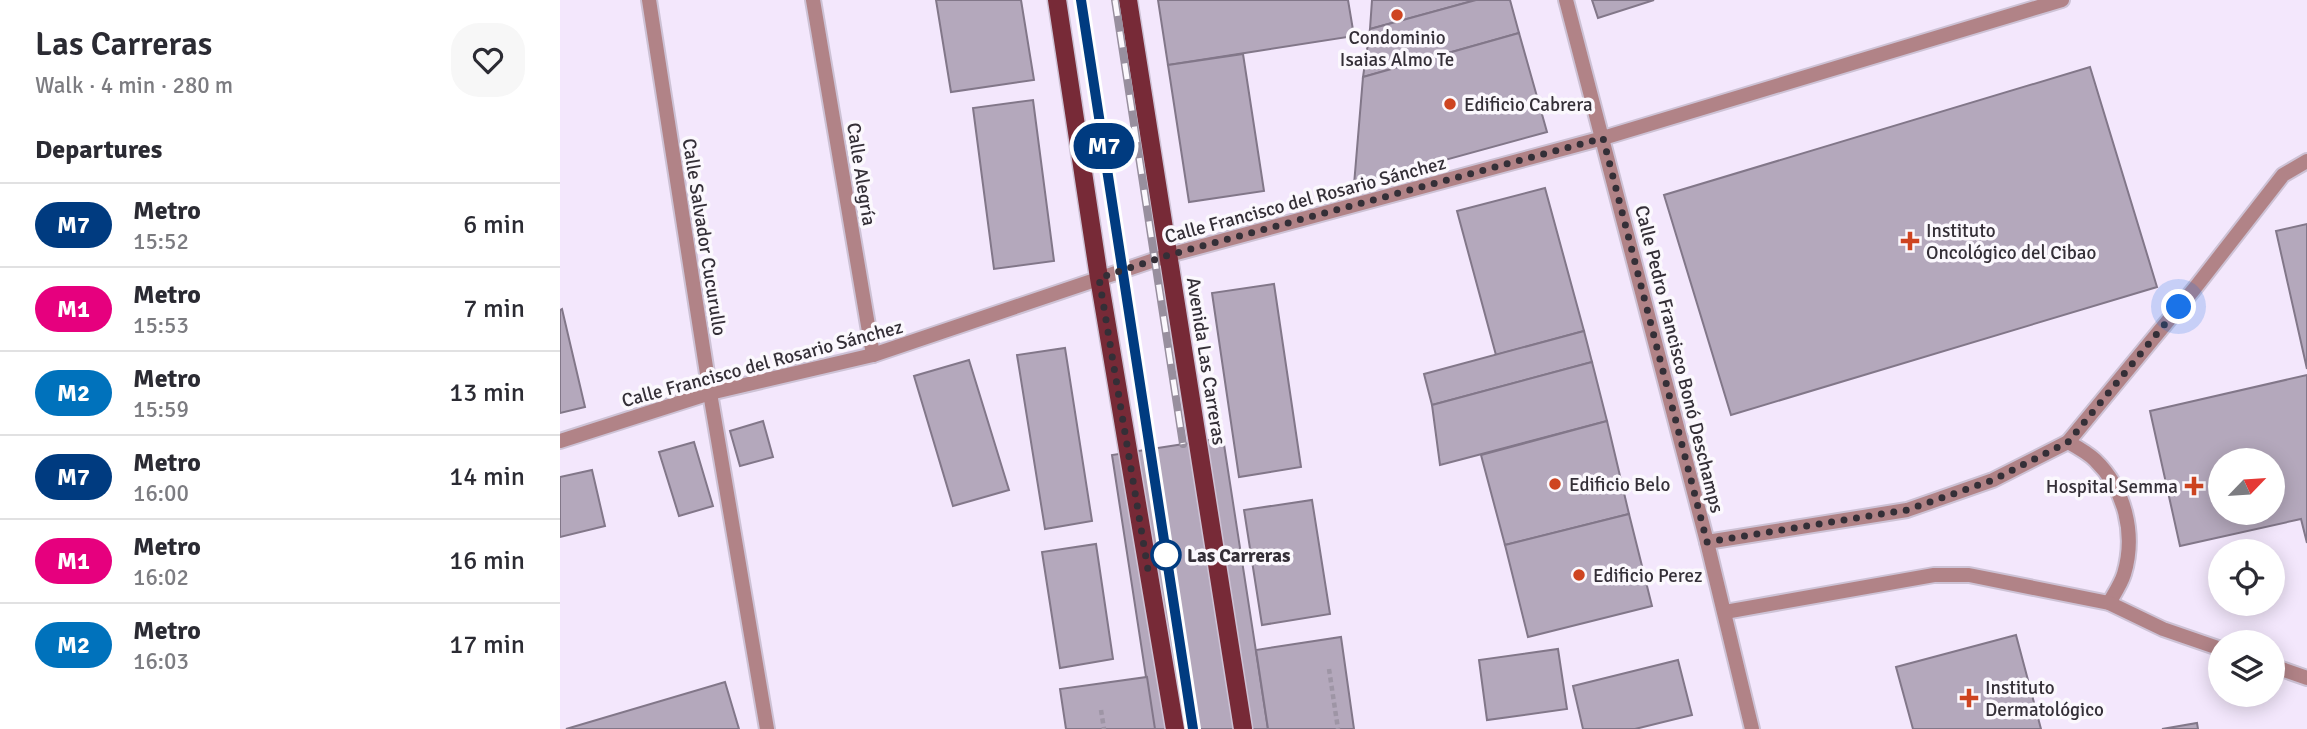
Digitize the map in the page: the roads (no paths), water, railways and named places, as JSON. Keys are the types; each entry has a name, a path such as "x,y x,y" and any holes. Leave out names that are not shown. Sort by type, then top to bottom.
{"main road":[{"path":"1057,0 1099,278 1175,729"},
{"name":"Avenida Las Carreras","path":"1128,0 1243,729"}],"street":[{"name":"Calle Salvador Cucurullo","path":"649,0 709,393 767,729"},
{"name":"Calle Alegría","path":"813,0 873,355"},
{"name":"Calle Pedro Francisco Bonó Deschamps","path":"1566,0 1725,612 1752,729"},
{"name":"Calle Francisco del Rosario Sánchez","path":"560,441 709,393 873,355 1169,255 1603,138 2062,0"},
{"path":"1707,542 1907,510 1993,480 2068,442 2195,288 2283,174 2307,161"},
{"path":"2068,442 2094,459 2101,467 2115,484 2127,513 2129,544 2126,565 2109,603"},
{"path":"1725,612 1934,575 1969,575 2109,603 2163,629 2208,645"},
{"path":"2285,670 2307,678"}],"railway":[{"path":"1081,0 1150,449"},
{"path":"1115,0 1183,444"}],"metro line":[{"name":"M7","path":"1081,0 1193,729"}],"place":[{"name":"Condominio Isaias Almo Te","path":"1397,15"},
{"name":"Edificio Cabrera","path":"1450,104"},
{"name":"Instituto Oncológico del Cibao","path":"1910,241"},
{"name":"Edificio Belo","path":"1555,484"},
{"name":"Hospital Semma","path":"2194,486"},
{"name":"Las Carreras","path":"1166,555"},
{"name":"Edificio Perez","path":"1579,575"},
{"name":"Instituto Dermatológico","path":"1969,698"}]}
